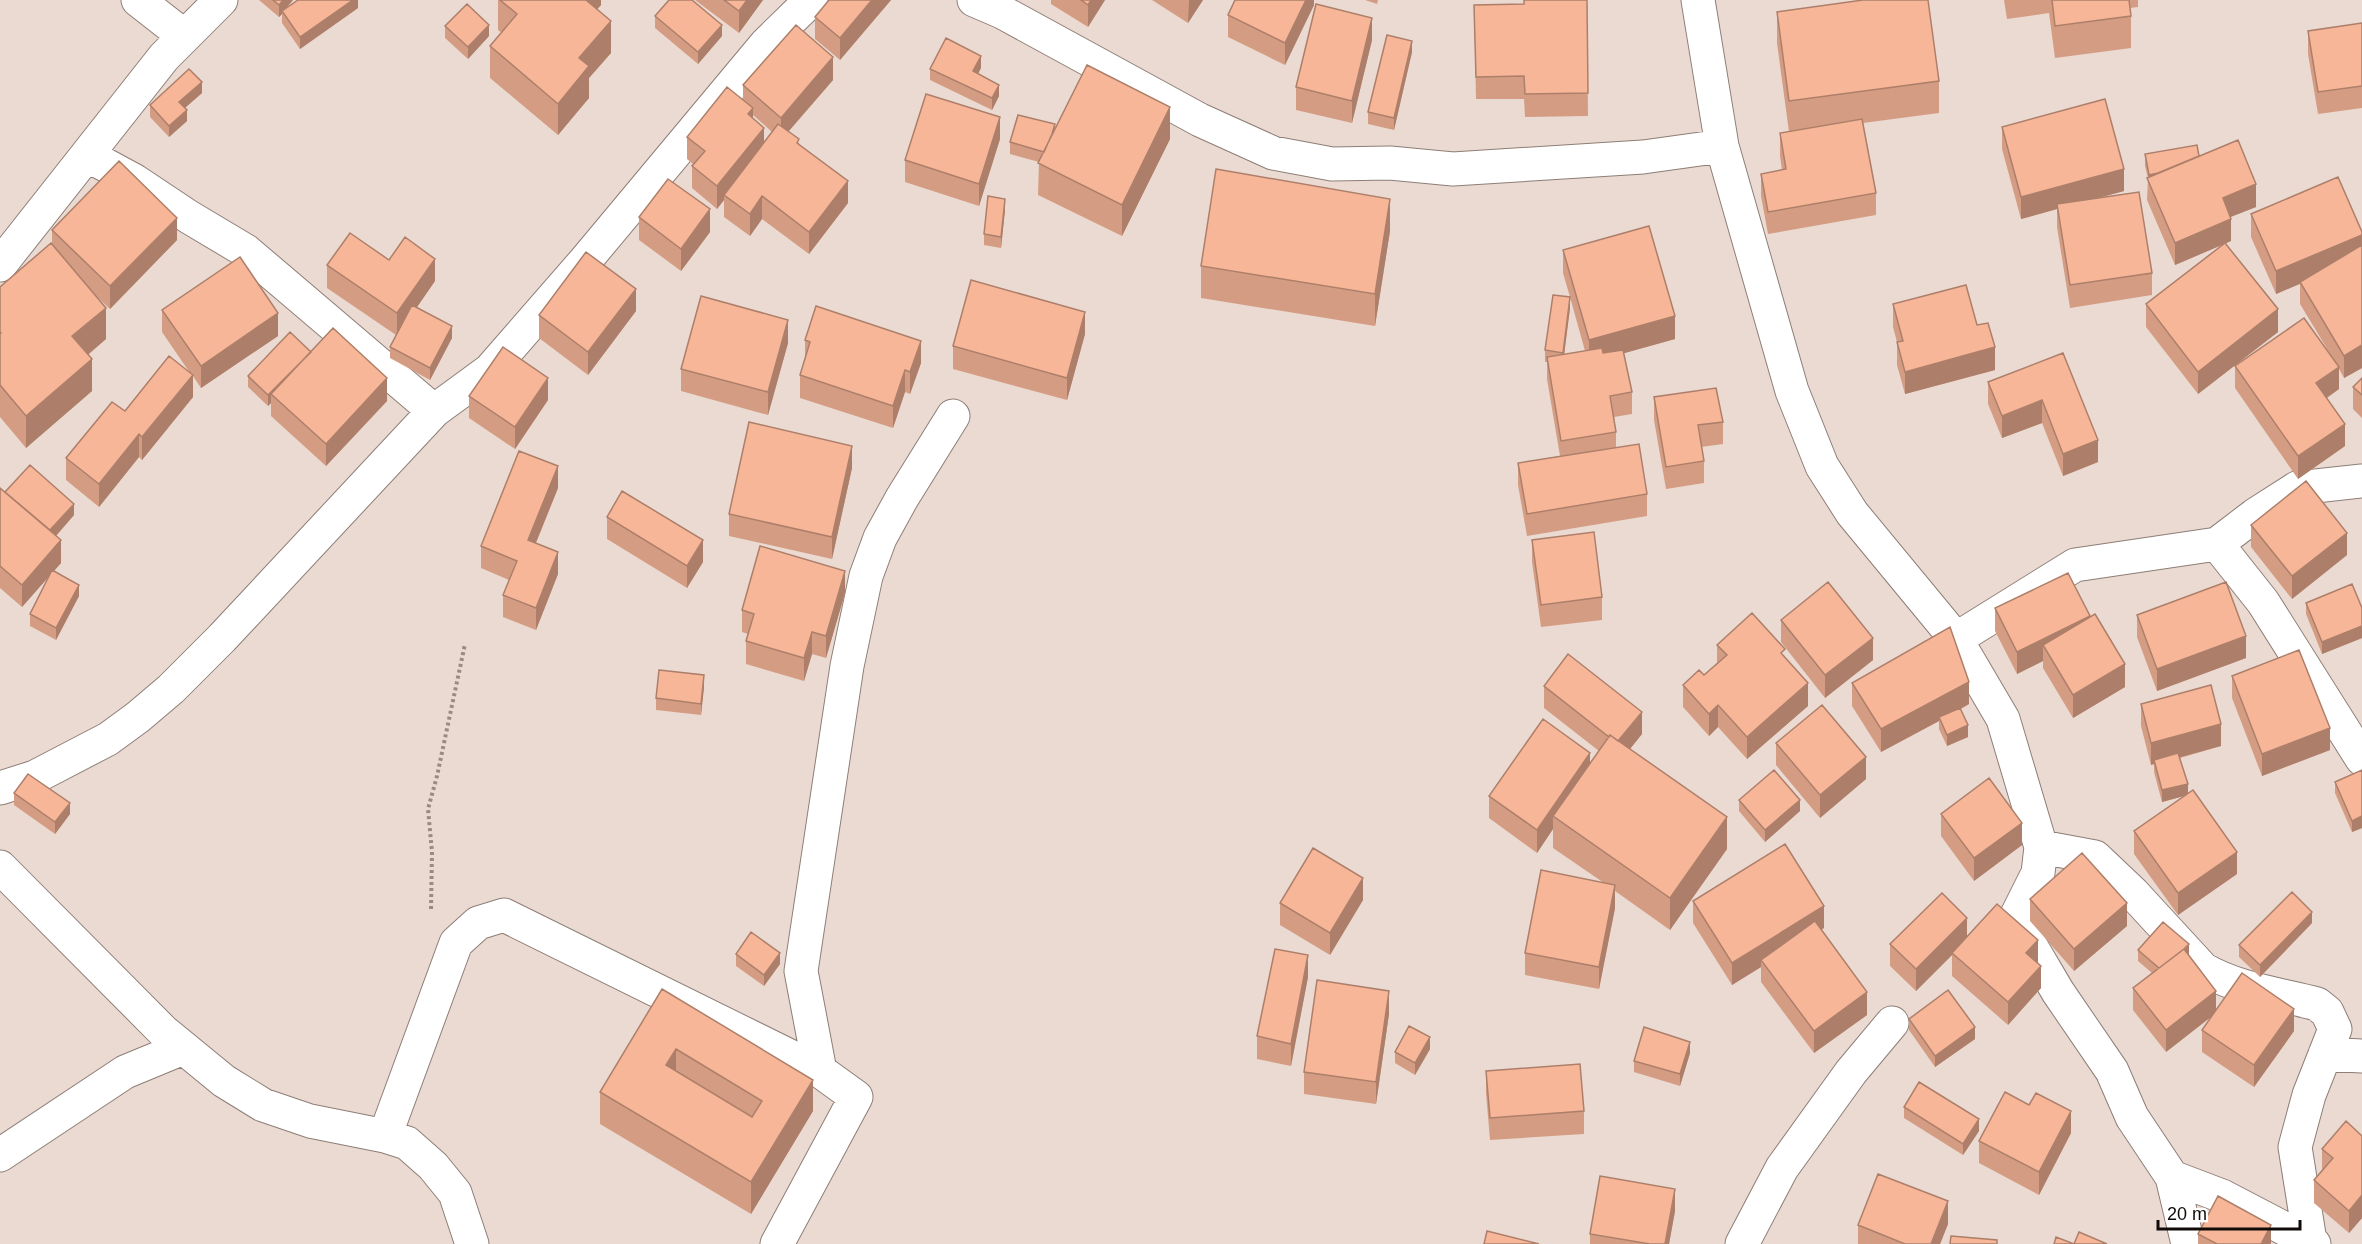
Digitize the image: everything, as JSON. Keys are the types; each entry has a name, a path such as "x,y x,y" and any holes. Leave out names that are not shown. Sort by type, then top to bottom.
{"street":[{"path":"138,0 184,36"},
{"path":"0,265 164,57 221,0"},
{"path":"0,788 35,777 108,739 163,696 222,638 434,411 490,370 585,261 766,45 811,0"},
{"path":"974,0 1002,12 1200,120 1273,153 1332,164 1390,163 1453,169 1643,157 1722,146"},
{"path":"1698,0 1722,146 1792,391 1822,466 1852,513 1956,639 2004,719 2041,847 2038,873 2015,918 2058,992 2112,1071 2132,1117 2172,1177 2187,1244"},
{"path":"87,155 135,181 246,251 434,411"},
{"path":"820,1071 801,971 847,666 866,576 880,538 953,416"},
{"path":"1956,639 2075,565 2217,544 2255,515 2297,488 2362,481"},
{"path":"2217,544 2263,602 2362,759"},
{"path":"2041,847 2095,857 2133,893 2203,969 2235,984 2317,1004 2327,1012 2335,1029 2309,1095 2295,1147 2312,1242"},
{"path":"0,867 155,1023 224,1081 263,1105 310,1121 385,1136 407,1143 441,1175 455,1193 472,1244"},
{"path":"385,1136 456,943 478,923 504,915 820,1071 856,1097 777,1244"},
{"path":"1742,1244 1782,1168 1851,1072 1892,1023"},
{"path":"0,1155 125,1072 183,1048"},
{"path":"2325,1054 2362,1056"},
{"path":"2172,1177 2222,1196 2312,1242"}],"path":[{"path":"429,919 432,852 428,809 465,644"}],"building":[{"path":"273,0 283,0 279,5"},
{"path":"298,0 353,0 300,37 282,11"},
{"path":"500,0 586,0 611,21 579,58 589,66 558,104 490,46 517,14"},
{"path":"669,0 692,0 722,25 698,52 655,16"},
{"path":"724,0 747,0 739,11"},
{"path":"829,0 872,0 840,38 815,17"},
{"path":"1081,0 1091,0 1088,5"},
{"path":"1235,0 1306,0 1285,43 1228,15"},
{"path":"1524,0 1587,0 1588,93 1525,94 1524,76 1476,77 1474,5 1524,4"},
{"path":"1863,0 1928,0 1939,81 1789,101 1777,12"},
{"path":"2052,0 2129,0 2131,16 2055,26"},
{"path":"467,4 489,25 468,47 445,26"},
{"path":"1316,4 1372,18 1352,101 1296,87"},
{"path":"2362,23 2362,86 2318,92 2308,31"},
{"path":"796,25 833,57 781,118 743,85"},
{"path":"1387,35 1412,41 1394,118 1368,112"},
{"path":"946,38 981,56 973,71 999,85 992,98 930,69"},
{"path":"1087,65 1170,107 1122,205 1038,163"},
{"path":"189,69 202,82 179,102 187,110 169,126 150,105"},
{"path":"727,87 753,108 748,114 764,128 717,186 692,166 705,151 687,137"},
{"path":"926,94 1000,117 979,184 905,160"},
{"path":"2105,99 2124,169 2021,197 2002,127"},
{"path":"1018,115 1055,124 1044,152 1010,142"},
{"path":"1862,119 1876,193 1768,212 1761,174 1786,169 1780,133"},
{"path":"778,124 799,139 797,143 848,181 809,232 762,196 750,214 724,195"},
{"path":"2238,140 2256,184 2223,198 2231,219 2175,243 2147,178"},
{"path":"2197,145 2199,156 2149,175 2145,154"},
{"path":"119,161 177,218 110,286 52,230"},
{"path":"1216,169 1390,199 1375,294 1201,266"},
{"path":"2338,177 2362,235 2276,271 2251,214"},
{"path":"668,179 710,209 681,249 639,217"},
{"path":"2139,192 2152,273 2070,285 2057,204"},
{"path":"988,196 1005,199 1001,237 984,234"},
{"path":"1649,226 1675,316 1589,340 1563,250"},
{"path":"350,233 389,260 405,237 435,259 397,313 327,265"},
{"path":"51,243 106,308 72,336 92,359 26,416 0,385 0,287"},
{"path":"2225,243 2278,309 2198,372 2146,304"},
{"path":"2362,245 2362,345 2344,356 2300,282"},
{"path":"586,252 636,289 588,352 539,315"},
{"path":"240,257 278,313 201,366 162,310"},
{"path":"971,280 1085,312 1067,378 953,346"},
{"path":"1966,285 1977,325 1988,323 1995,347 1905,372 1897,342 1903,341 1893,304"},
{"path":"1553,295 1570,297 1563,353 1545,350"},
{"path":"701,296 788,320 768,392 681,369"},
{"path":"412,305 452,326 430,368 390,347"},
{"path":"816,306 921,341 910,372 905,370 893,406 800,375 810,342 805,340"},
{"path":"2304,318 2339,367 2316,383 2345,424 2298,456 2235,366"},
{"path":"333,328 387,378 326,444 271,394"},
{"path":"290,332 311,352 268,395 248,376"},
{"path":"503,347 548,378 515,427 469,396"},
{"path":"1602,348 1603,353 1623,350 1632,392 1610,396 1616,432 1561,441 1547,357"},
{"path":"2063,353 2098,440 2063,454 2042,400 2002,416 1988,382"},
{"path":"169,356 193,375 142,437 139,434 99,484 66,458 112,402 125,411"},
{"path":"2362,378 2362,395 2353,387"},
{"path":"1716,388 1723,422 1698,425 1704,461 1666,467 1654,397"},
{"path":"749,422 852,446 832,537 729,514"},
{"path":"1639,444 1647,494 1527,514 1518,463"},
{"path":"519,451 558,466 528,540 558,552 536,608 503,595 517,561 481,546"},
{"path":"30,465 74,504 50,530 5,492"},
{"path":"2306,481 2347,533 2292,576 2251,525"},
{"path":"0,488 61,540 22,585 0,566"},
{"path":"622,491 703,540 687,566 607,517"},
{"path":"1594,532 1602,597 1541,605 1532,540"},
{"path":"760,546 845,571 826,636 812,632 804,658 746,641 754,614 742,610"},
{"path":"52,570 79,585 56,628 30,614"},
{"path":"2068,573 2090,616 2017,652 1995,608"},
{"path":"1828,582 1873,638 1825,675 1781,620"},
{"path":"2226,582 2246,636 2157,669 2137,615"},
{"path":"2352,584 2362,608 2362,626 2322,642 2306,603"},
{"path":"1752,613 1785,649 1781,653 1808,683 1747,737 1718,705 1709,714 1683,685 1699,670 1704,675 1727,655 1717,645"},
{"path":"2095,614 2125,664 2073,695 2043,645"},
{"path":"1950,627 1969,682 1881,729 1852,683"},
{"path":"2299,650 2330,728 2262,754 2232,676"},
{"path":"1568,654 1642,712 1618,741 1610,735 1609,737 1544,686"},
{"path":"659,670 704,675 701,704 656,698"},
{"path":"2211,685 2221,724 2151,743 2141,704"},
{"path":"1822,705 1866,757 1820,795 1776,743"},
{"path":"1960,708 1968,725 1947,735 1939,717"},
{"path":"1543,719 1590,753 1537,830 1489,796"},
{"path":"1610,735 1727,817 1670,898 1553,816"},
{"path":"2178,753 2188,784 2162,790 2154,760"},
{"path":"1774,770 1800,800 1765,830 1739,800"},
{"path":"2362,770 2362,816 2352,821 2335,782"},
{"path":"28,774 70,803 55,822 14,793"},
{"path":"1989,778 2022,823 1974,858 1941,814"},
{"path":"2193,790 2237,852 2178,893 2134,831"},
{"path":"1785,844 1824,906 1732,963 1693,901"},
{"path":"1313,848 1363,878 1330,933 1280,903"},
{"path":"2082,853 2127,903 2074,949 2030,899"},
{"path":"1541,870 1615,885 1599,967 1525,953"},
{"path":"2292,892 2312,912 2260,965 2239,945"},
{"path":"1942,893 1967,918 1916,969 1890,944"},
{"path":"1997,904 2038,940 2026,953 2041,966 2008,1002 1952,953"},
{"path":"1815,921 1867,992 1814,1031 1761,960"},
{"path":"2163,922 2189,944 2159,968 2138,950"},
{"path":"751,932 780,953 764,975 736,954"},
{"path":"1275,949 1308,955 1291,1044 1257,1036"},
{"path":"2184,949 2216,991 2166,1030 2133,988"},
{"path":"2242,973 2294,1009 2254,1065 2202,1030"},
{"path":"1317,980 1389,991 1376,1082 1304,1072"},
{"path":"662,989 813,1080 751,1182 600,1092","holes":["676,1049 762,1101 752,1117 666,1065"]},
{"path":"1948,990 1975,1027 1935,1056 1909,1019"},
{"path":"1409,1026 1430,1037 1415,1063 1395,1052"},
{"path":"1644,1027 1690,1042 1680,1074 1634,1061"},
{"path":"1580,1064 1584,1111 1490,1118 1486,1071"},
{"path":"1919,1082 1979,1119 1963,1144 1904,1107"},
{"path":"2005,1092 2029,1105 2036,1093 2071,1111 2039,1172 1979,1141"},
{"path":"2346,1121 2362,1136 2362,1195 2349,1211 2314,1180 2333,1158 2322,1149"},
{"path":"1878,1174 1948,1201 1931,1244 1905,1244 1858,1225"},
{"path":"1600,1176 1675,1189 1665,1244 1650,1244 1590,1234"},
{"path":"2218,1196 2271,1225 2261,1244 2217,1244 2198,1234"},
{"path":"1487,1231 1539,1244 1484,1244"},
{"path":"2079,1232 2107,1244 2074,1244"},
{"path":"1951,1236 1997,1240 1997,1244 1950,1244"},
{"path":"2056,1237 2074,1244 2054,1244"}]}
